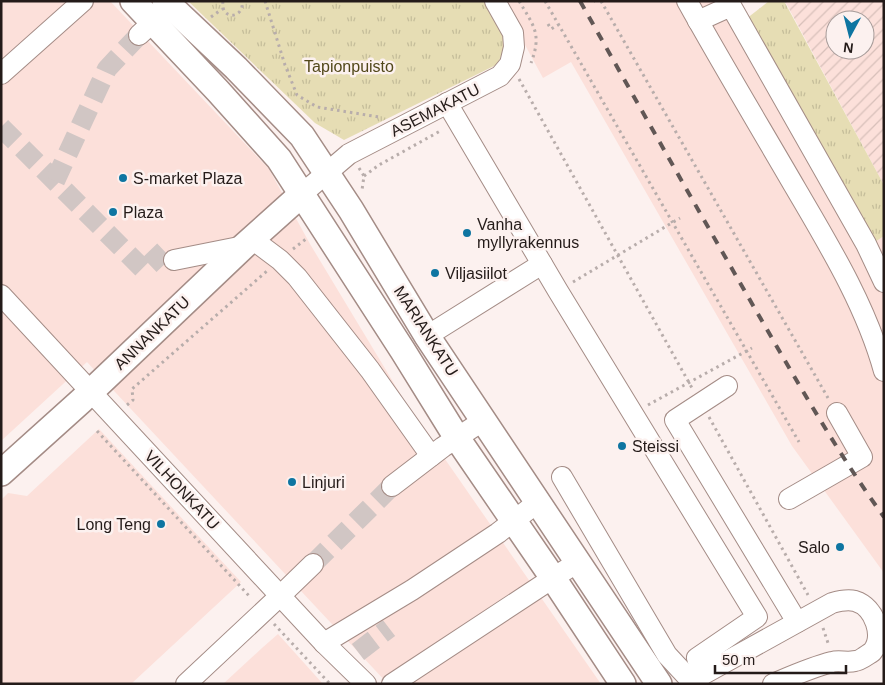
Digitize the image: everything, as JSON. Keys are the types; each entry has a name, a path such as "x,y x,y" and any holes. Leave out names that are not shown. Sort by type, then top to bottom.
{"main road":[{"name":"MARIANKATU","path":"133,1 152,19 279,158 457,438 623,684"},
{"name":"MARIANKATU","path":"152,19 236,68 302,136 434,332 484,420 659,684"},
{"name":"ANNANKATU","path":"1,473 91,391 248,242 302,194"}],"street":[{"path":"1,74 83,1"},
{"path":"495,1 513,33 514,47 510,64"},
{"path":"687,1 837,259 862,309 884,371"},
{"path":"698,21 733,3 866,244 884,282"},
{"name":"ASEMAKATU","path":"302,194 349,154 500,76 510,64"},
{"path":"448,103 558,291 756,617 697,658 695,681"},
{"path":"174,260 248,242 280,260 297,278 370,370 431,456"},
{"path":"434,332 542,264"},
{"name":"VILHONKATU","path":"1,295 324,643 352,658 366,684"},
{"path":"727,386 675,420 797,622"},
{"path":"789,499 862,457 837,413"},
{"path":"392,486 431,456 484,420"},
{"path":"562,477 667,655 695,681"},
{"path":"324,643 412,590 498,533 538,502"},
{"path":"392,684 578,562"},
{"path":"186,684 312,564"},
{"path":"695,681 832,603 844,600 854,601 864,605 874,615 881,628 879,642 873,651 856,661 834,661 773,684"}],"path":[{"path":"222,1 222,9 225,13 236,15 242,8 242,1"},
{"path":"266,1 285,65 297,95 317,107 388,118"},
{"path":"545,1 799,442"},
{"path":"602,1 837,413"},
{"path":"548,24 551,29 558,25"},
{"path":"510,64 817,611 834,661"},
{"path":"364,176 379,165 458,121"},
{"path":"558,291 680,218"},
{"path":"113,415 133,400 132,389 306,238"},
{"path":"633,415 752,348"},
{"path":"97,432 253,601"},
{"path":"270,619 330,684"}],"shaded area":[{"path":"1,1 110,1 269,169 310,244 404,400 601,684 388,684 87,362 1,441"},
{"path":"501,1 736,1 872,244 884,236 884,573 792,446 571,62 543,78"},
{"path":"784,1 884,1 884,185 787,5"},
{"path":"99,429 241,582 131,684 1,684 1,500 8,493 27,496"},
{"path":"278,634 323,684 223,684 262,648"}],"green space":[{"name":"Tapionpuisto","path":"188,1 484,1 507,40 498,64 344,140 315,123"},
{"path":"769,1 784,1 884,185 884,236 872,244 746,19"}],"tunnel":[{"path":"55,181 107,69 139,35"},
{"path":"1,127 144,270 165,250 174,260"},
{"path":"313,564 392,486"},
{"path":"358,652 389,628"}],"railway":[{"path":"580,1 803,391 850,468 884,517"}],"place":[{"name":"S-market Plaza","path":"123,178"},
{"name":"Plaza","path":"113,212"},
{"name":"Vanha myllyrakennus","path":"467,233"},
{"name":"Viljasiilot","path":"435,273"},
{"name":"Steissi","path":"622,446"},
{"name":"Linjuri","path":"292,482"},
{"name":"Long Teng","path":"161,524"},
{"name":"Salo","path":"840,547"}]}
